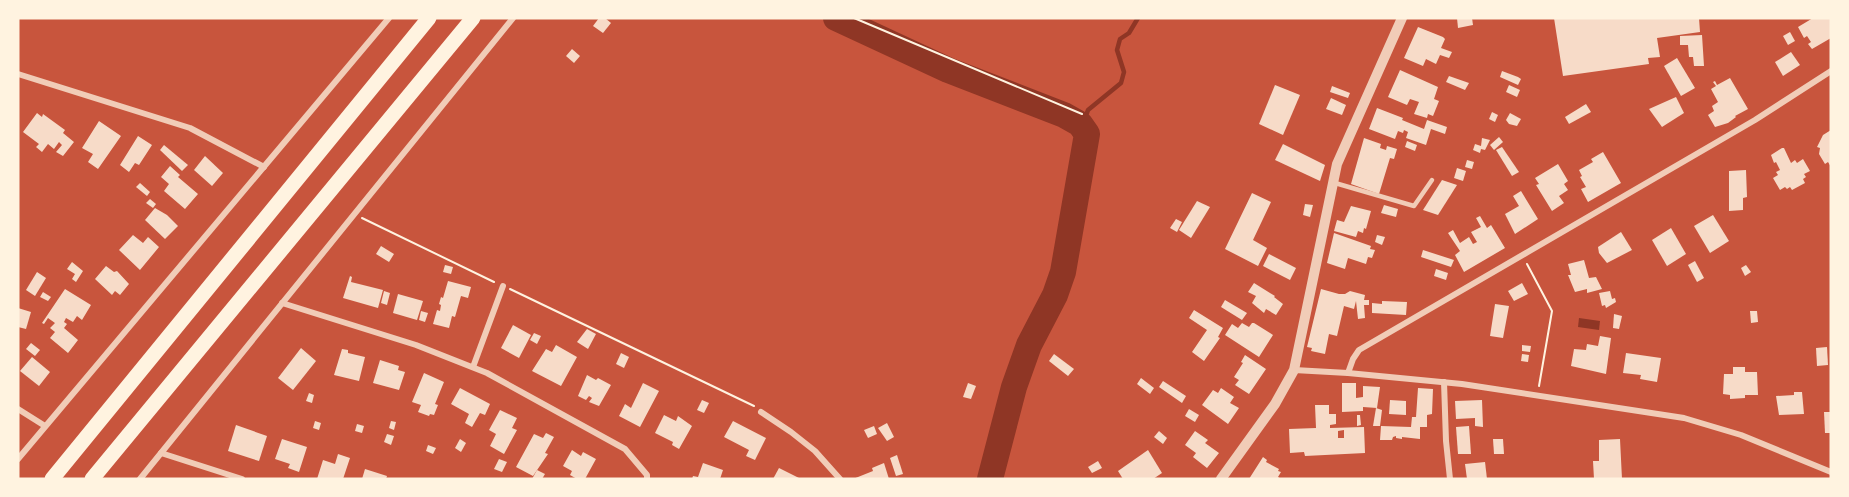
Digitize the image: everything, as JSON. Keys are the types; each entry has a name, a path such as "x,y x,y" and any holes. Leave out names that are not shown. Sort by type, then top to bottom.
{"highway":[{"path":"52,479 429,18"},
{"path":"92,479 473,18"}],"street":[{"path":"18,459 389,18"},
{"path":"140,479 513,18"},
{"path":"1221,479 1275,404 1294,370 1332,183 1341,154 1402,18"},
{"path":"1348,373 1359,350 1755,120 1831,71"},
{"path":"18,75 190,128 264,167"},
{"path":"472,367 503,286"},
{"path":"282,303 416,345 487,373 625,448 647,475 647,479"},
{"path":"1294,370 1444,382 1655,413 1701,422 1741,435 1831,472"},
{"path":"1444,382 1450,479"},
{"path":"18,409 45,426"},
{"path":"761,412 815,451 840,479"},
{"path":"161,453 242,479"}],"lane":[{"path":"1332,183 1414,207 1432,180"}],"path":[{"path":"854,18 1082,114"},
{"path":"354,215 755,406 761,412"},
{"path":"1523,256 1552,311 1538,395"}],"shaded area":[{"path":"1579,318 1600,321 1599,330 1578,327"}],"building":[{"path":"599,18 605,18 611,23 603,33 593,26"},
{"path":"1457,18 1472,18 1473,25 1458,28"},
{"path":"1554,18 1699,18 1700,32 1657,38 1660,57 1648,58 1649,64 1563,76"},
{"path":"1813,18 1831,18 1831,38 1812,49 1808,44 1811,42 1807,36 1804,38 1798,27"},
{"path":"1418,27 1445,39 1441,48 1452,52 1449,58 1440,55 1436,64 1426,59 1423,66 1404,58"},
{"path":"1790,32 1795,41 1788,45 1783,36"},
{"path":"1702,35 1704,66 1694,66 1693,57 1689,57 1688,45 1680,45 1680,36"},
{"path":"572,49 580,56 574,63 566,56"},
{"path":"1791,52 1800,65 1783,76 1775,62"},
{"path":"1677,58 1695,88 1681,96 1664,66"},
{"path":"1400,70 1438,87 1434,99 1439,101 1433,116 1428,114 1427,118 1414,114 1419,102 1410,99 1407,105 1388,97"},
{"path":"1502,71 1521,79 1518,85 1500,77"},
{"path":"1449,76 1469,83 1465,90 1446,82"},
{"path":"1730,78 1748,109 1728,123 1715,127 1708,115 1714,111 1712,106 1718,102 1711,89 1716,86 1713,82 1715,81 1717,85"},
{"path":"1275,85 1300,95 1283,135 1259,124"},
{"path":"1509,85 1520,90 1517,97 1506,92"},
{"path":"1332,86 1350,93 1348,98 1330,92"},
{"path":"1676,97 1684,113 1662,127 1649,109"},
{"path":"1331,98 1346,105 1342,115 1326,109"},
{"path":"1586,104 1591,112 1569,124 1565,117"},
{"path":"1377,108 1424,129 1427,120 1447,127 1445,134 1431,129 1426,145 1406,138 1408,132 1404,130 1403,133 1398,131 1395,139 1369,129"},
{"path":"1492,112 1498,115 1495,122 1489,119"},
{"path":"37,113 42,117 43,114 65,130 63,133 74,142 63,156 56,152 62,145 59,142 54,149 48,144 42,152 36,147 39,144 23,132"},
{"path":"1510,113 1521,119 1517,126 1509,124 1506,120"},
{"path":"99,121 121,136 98,169 88,162 93,154 82,148"},
{"path":"1831,130 1831,167 1828,162 1825,164 1819,154 1820,148 1817,147 1823,135"},
{"path":"138,136 152,145 139,165 135,163 129,172 120,165"},
{"path":"1499,137 1503,142 1494,150 1490,145"},
{"path":"1364,138 1381,144 1380,148 1386,150 1387,146 1397,149 1394,159 1390,158 1379,194 1351,184"},
{"path":"1482,138 1490,140 1485,150 1481,149 1480,153 1473,150 1475,144 1481,146"},
{"path":"1407,141 1417,145 1415,151 1405,147"},
{"path":"1283,144 1325,165 1320,181 1275,160"},
{"path":"164,145 188,165 182,171 160,150"},
{"path":"1502,147 1519,172 1512,176 1496,150"},
{"path":"1782,148 1791,163 1795,160 1797,163 1803,159 1810,171 1804,174 1805,183 1792,190 1790,187 1787,189 1785,187 1780,190 1773,178 1780,170 1771,155"},
{"path":"1603,152 1621,183 1588,202 1581,189 1586,187 1579,170 1593,162 1591,159"},
{"path":"205,156 223,173 212,186 194,170"},
{"path":"1467,160 1474,162 1472,169 1465,167"},
{"path":"1558,164 1568,181 1564,184 1568,190 1559,196 1564,203 1552,211 1536,185 1539,184 1535,178"},
{"path":"170,166 180,175 178,177 198,194 185,209 164,191 169,184 161,177"},
{"path":"1457,168 1466,171 1463,181 1454,178"},
{"path":"1746,170 1747,197 1743,198 1743,210 1729,211 1729,171"},
{"path":"1442,180 1457,185 1438,215 1423,210"},
{"path":"140,183 150,192 147,196 136,187"},
{"path":"1521,191 1538,219 1515,234 1505,214 1519,206 1513,196"},
{"path":"1252,193 1271,202 1253,240 1267,248 1258,266 1225,249"},
{"path":"150,199 156,204 153,208 146,203"},
{"path":"1197,201 1210,207 1191,238 1179,230"},
{"path":"1305,204 1313,205 1310,217 1303,215"},
{"path":"1384,205 1398,209 1396,217 1381,213"},
{"path":"1351,206 1371,211 1366,229 1364,228 1363,233 1358,231 1356,237 1334,231 1337,220 1344,222"},
{"path":"155,208 167,215 178,226 165,239 145,220"},
{"path":"1713,215 1729,241 1710,253 1694,226"},
{"path":"1480,216 1487,228 1491,225 1505,248 1464,272 1455,255 1460,251 1448,233 1453,230 1460,243 1469,237 1473,244 1477,242 1471,232 1481,227 1476,218"},
{"path":"1176,219 1182,222 1177,232 1170,228"},
{"path":"1671,228 1686,254 1667,266 1652,240"},
{"path":"1621,232 1632,250 1607,263 1599,253 1598,247"},
{"path":"1334,233 1371,246 1370,249 1375,250 1372,258 1368,257 1366,264 1348,258 1345,269 1327,263"},
{"path":"133,235 143,243 148,237 159,247 140,270 119,250"},
{"path":"1377,235 1385,237 1382,245 1375,242"},
{"path":"381,246 394,254 389,262 376,254"},
{"path":"1423,250 1454,260 1451,267 1421,257"},
{"path":"1269,254 1296,268 1290,280 1263,266"},
{"path":"1584,260 1589,278 1596,277 1602,289 1587,293 1587,289 1575,292 1568,275 1571,275 1568,264"},
{"path":"1695,261 1704,278 1697,282 1688,265"},
{"path":"72,262 83,271 76,282 72,279 75,274 67,269"},
{"path":"445,265 453,267 451,274 443,272"},
{"path":"1746,265 1751,272 1745,276 1741,268"},
{"path":"106,266 114,272 117,271 129,284 120,295 115,291 112,295 95,279"},
{"path":"1436,269 1448,273 1446,280 1434,276"},
{"path":"37,272 46,278 35,296 26,290"},
{"path":"350,276 352,277 351,282 383,290 378,308 343,298"},
{"path":"448,281 471,287 468,298 461,296 449,328 433,324 437,310 440,311 441,305 439,304"},
{"path":"1254,283 1283,304 1276,315 1266,309 1264,313 1252,303 1256,296 1248,292"},
{"path":"1522,283 1528,294 1514,301 1508,291"},
{"path":"65,289 91,305 82,320 77,316 73,322 66,318 64,322 67,324 64,328 78,340 68,353 50,338 55,332 50,328 55,323 48,318 44,324 42,323"},
{"path":"1321,289 1339,294 1350,291 1365,295 1364,300 1369,300 1369,305 1364,305 1365,318 1358,319 1356,301 1354,309 1344,306 1337,336 1329,334 1325,354 1311,351 1312,348 1307,347"},
{"path":"384,291 390,293 387,305 381,303"},
{"path":"1610,291 1612,299 1615,298 1616,302 1606,308 1605,305 1602,306 1599,293"},
{"path":"43,292 51,297 48,301 40,297"},
{"path":"398,294 423,301 417,320 393,313"},
{"path":"1225,300 1247,313 1242,320 1221,307"},
{"path":"1382,301 1407,302 1406,315 1372,313 1372,303 1382,304"},
{"path":"1495,304 1509,306 1503,338 1490,336"},
{"path":"18,308 31,312 26,329 18,327"},
{"path":"1194,310 1223,328 1218,337 1220,338 1204,361 1192,352 1207,330 1189,318"},
{"path":"421,311 428,313 425,322 419,320"},
{"path":"1750,311 1757,311 1758,322 1751,323"},
{"path":"1614,314 1622,316 1619,329 1613,328"},
{"path":"1242,323 1249,327 1254,323 1273,335 1259,357 1225,335 1232,324 1238,328"},
{"path":"513,325 531,335 519,358 501,348"},
{"path":"587,329 596,334 588,349 577,342"},
{"path":"534,333 541,336 537,344 530,340"},
{"path":"1600,336 1611,338 1606,374 1571,366 1574,349 1586,350 1587,344 1598,346"},
{"path":"31,343 40,350 35,356 26,349"},
{"path":"556,345 577,357 561,386 532,371 546,349 552,352"},
{"path":"1522,345 1531,346 1530,352 1522,351"},
{"path":"1827,347 1828,365 1817,366 1816,348"},
{"path":"301,348 316,361 293,390 278,378"},
{"path":"342,349 348,350 348,353 365,357 359,381 334,375"},
{"path":"621,353 629,357 624,368 616,364"},
{"path":"1626,353 1661,358 1657,382 1640,379 1641,375 1623,373"},
{"path":"1054,354 1074,369 1068,376 1049,361"},
{"path":"1522,354 1529,355 1528,362 1521,361"},
{"path":"1245,355 1266,369 1249,394 1235,385 1239,380 1234,377"},
{"path":"32,357 50,372 39,386 20,371"},
{"path":"380,360 399,366 398,370 405,372 399,390 373,383"},
{"path":"1733,367 1745,367 1745,372 1757,372 1758,395 1745,395 1745,398 1730,399 1730,395 1723,394 1724,374 1733,374"},
{"path":"424,373 444,382 435,404 438,405 434,415 429,416 418,412 421,405 412,402"},
{"path":"587,375 611,385 599,406 589,402 592,398 589,396 586,400 578,396"},
{"path":"1141,378 1154,388 1150,394 1137,384"},
{"path":"1163,381 1186,396 1182,403 1159,387"},
{"path":"643,383 659,391 640,427 619,416 625,404 631,408"},
{"path":"968,383 976,386 971,399 963,397"},
{"path":"1342,383 1356,383 1356,398 1363,397 1363,386 1380,387 1377,408 1363,407 1363,411 1342,412"},
{"path":"460,388 490,404 485,415 480,413 472,427 465,423 469,414 451,404"},
{"path":"1221,388 1234,397 1230,403 1239,408 1228,424 1202,405 1213,390 1218,393"},
{"path":"1418,388 1433,389 1432,414 1427,415 1427,427 1420,427 1420,439 1402,437 1402,439 1396,436 1392,440 1380,440 1381,426 1411,427 1412,417 1416,417"},
{"path":"1794,392 1802,392 1804,414 1779,415 1776,396 1794,395"},
{"path":"309,393 314,395 312,403 306,401"},
{"path":"702,400 709,403 704,413 697,410"},
{"path":"1390,400 1406,401 1406,415 1389,414"},
{"path":"1482,400 1483,427 1475,426 1475,418 1456,419 1455,401"},
{"path":"1315,405 1329,405 1329,414 1336,414 1336,424 1330,425 1330,428 1364,427 1365,453 1305,456 1304,452 1290,453 1289,429 1316,428","holes":["1344,430 1344,438 1338,438 1338,431"]},
{"path":"1376,408 1382,410 1380,426 1373,426"},
{"path":"1189,409 1199,415 1195,422 1185,416"},
{"path":"500,410 517,418 512,428 517,430 504,454 490,446 496,434 489,430"},
{"path":"1824,412 1831,412 1831,433 1825,433"},
{"path":"664,415 676,421 678,416 692,426 679,449 672,445 673,442 655,433"},
{"path":"1357,415 1360,415 1361,425 1357,426"},
{"path":"315,421 321,423 319,430 313,428"},
{"path":"391,421 396,422 394,430 389,428"},
{"path":"733,421 766,438 755,460 746,456 749,450 724,437"},
{"path":"887,423 894,437 887,441 878,428"},
{"path":"357,424 364,426 362,433 355,431"},
{"path":"236,425 267,436 259,461 228,451"},
{"path":"874,426 877,434 868,438 864,430"},
{"path":"1469,426 1471,454 1458,454 1456,427"},
{"path":"1159,431 1167,438 1163,444 1154,437"},
{"path":"1195,431 1208,440 1205,443 1219,453 1207,468 1193,457 1196,453 1185,445"},
{"path":"546,433 554,437 545,453 548,454 533,476 516,467 534,434 543,438"},
{"path":"387,434 394,436 391,445 384,442"},
{"path":"282,439 307,447 299,472 288,468 290,464 275,459"},
{"path":"460,439 466,443 461,452 455,448"},
{"path":"1493,439 1503,439 1504,454 1494,454"},
{"path":"1620,439 1622,479 1594,479 1593,461 1599,461 1599,440"},
{"path":"428,445 436,448 433,454 426,451"},
{"path":"572,450 581,456 583,452 596,459 585,479 577,479 570,475 572,471 563,466"},
{"path":"1148,450 1162,473 1153,479 1123,479 1118,471"},
{"path":"338,454 350,458 343,479 317,479 323,460 335,464"},
{"path":"897,455 903,474 896,476 890,458"},
{"path":"1263,457 1267,460 1266,462 1279,469 1278,471 1281,472 1278,477 1281,479 1249,479"},
{"path":"499,459 507,462 502,472 494,469"},
{"path":"1098,461 1102,468 1092,473 1088,467"},
{"path":"1485,462 1487,479 1467,479 1465,464"},
{"path":"703,463 723,470 720,479 692,479 693,476 698,477"},
{"path":"884,463 889,479 853,479 873,471 872,468"},
{"path":"779,468 801,479 773,479"},
{"path":"365,469 387,476 386,479 362,479"},
{"path":"537,470 545,474 542,479 532,479"}],"waterway":[{"path":"836,18 948,70 1064,115 1080,124 1087,134 1063,272 1055,295 1029,345 1014,387 990,479"},
{"path":"1082,127 1088,110 1121,83 1124,72 1117,50 1120,39 1129,33 1138,18"}]}
